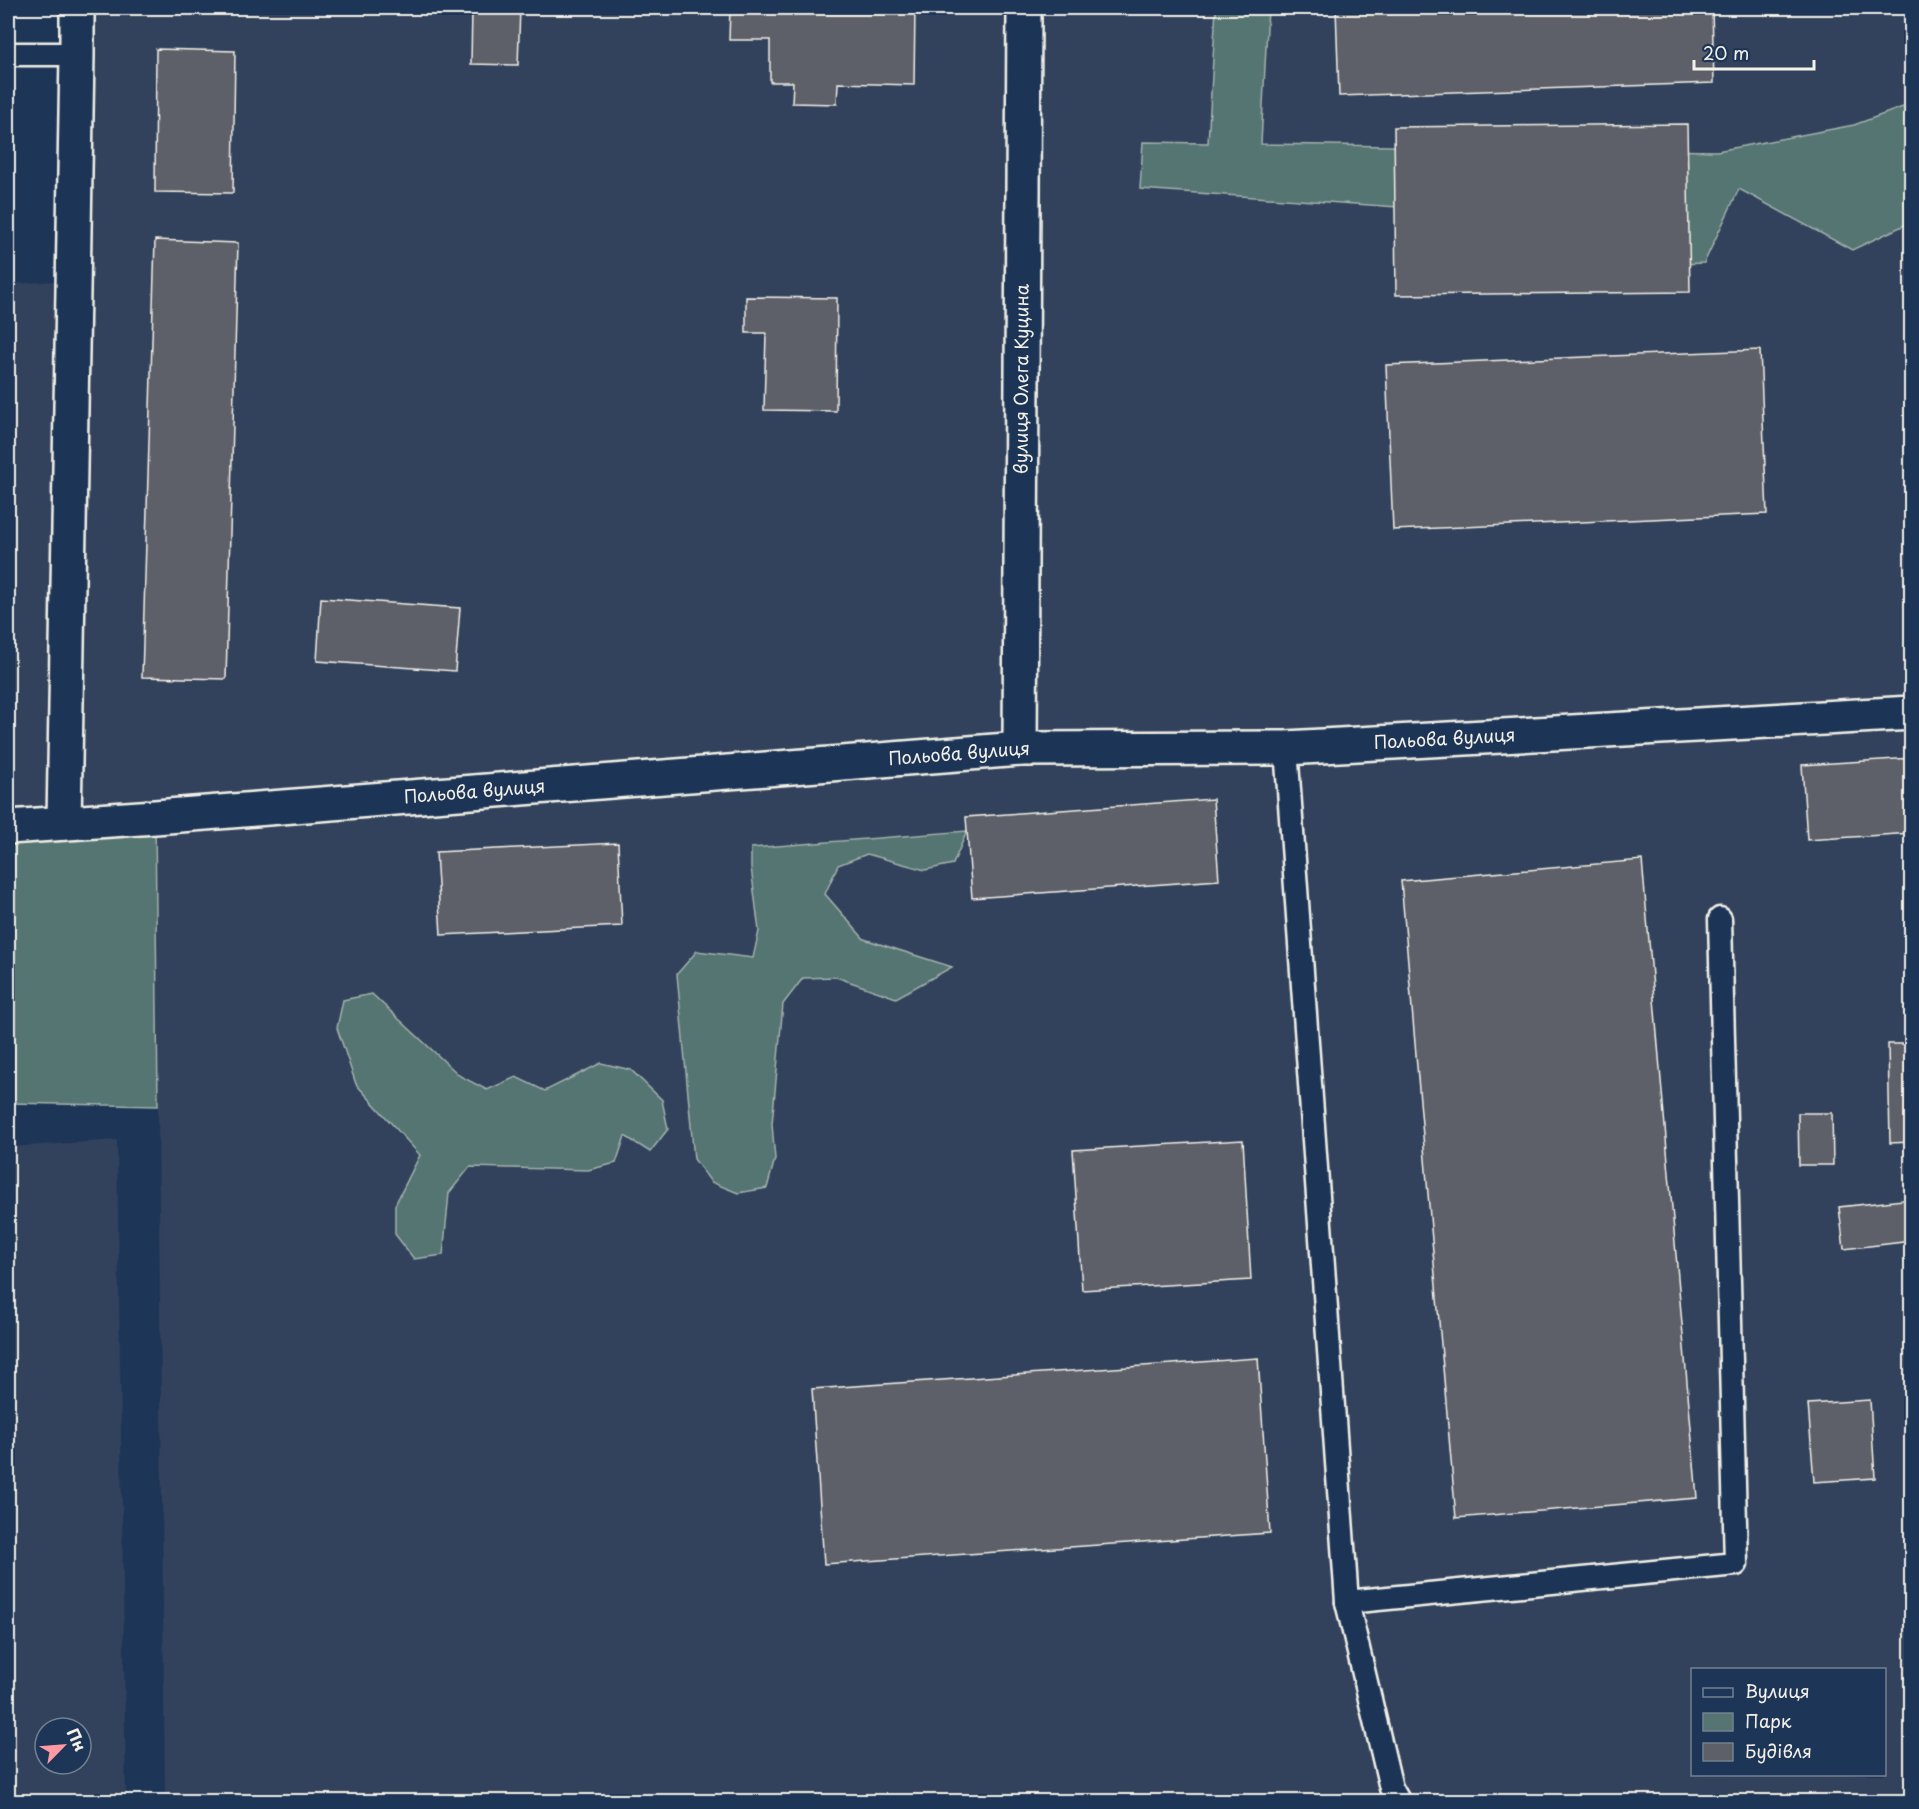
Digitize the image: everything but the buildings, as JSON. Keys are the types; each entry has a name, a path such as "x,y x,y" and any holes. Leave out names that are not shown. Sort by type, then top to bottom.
{"street":[{"path":"64,823 77,8"},
{"name":"вулиця Олега Куцина","path":"1020,749 1024,8"},
{"name":"Польова вулиця","path":"8,827 1020,749 1286,748 1911,713"}],"lane":[{"path":"8,54 77,54"},
{"path":"1286,748 1347,1602 1391,1788 1399,1802"},
{"path":"1347,1602 1736,1564 1720,919"}],"shaded area":[{"path":"77,8 1911,8 1911,1801 165,1801 155,818 8,827 8,284 73,280"},
{"path":"117,1140 126,1801 8,1801 8,1147"}],"green space":[{"path":"1216,8 1268,8 1261,144 1717,151 1854,125 1911,104 1911,222 1852,250 1739,189 1704,263 1541,270 1412,208 1140,189 1143,142 1208,143"},
{"path":"155,817 158,1106 8,1103 8,827"},
{"path":"967,831 953,864 925,870 867,854 838,865 825,894 864,939 952,967 896,998 836,977 803,978 783,1004 772,1124 775,1159 767,1188 738,1193 711,1182 694,1159 677,974 697,951 753,958 759,931 751,867 751,848"},
{"path":"372,994 460,1076 487,1090 516,1077 545,1091 601,1063 631,1070 662,1100 668,1129 650,1152 625,1136 616,1163 588,1170 470,1167 449,1193 443,1255 414,1259 395,1234 395,1205 420,1155 356,1084 337,1028 343,1000"}]}
